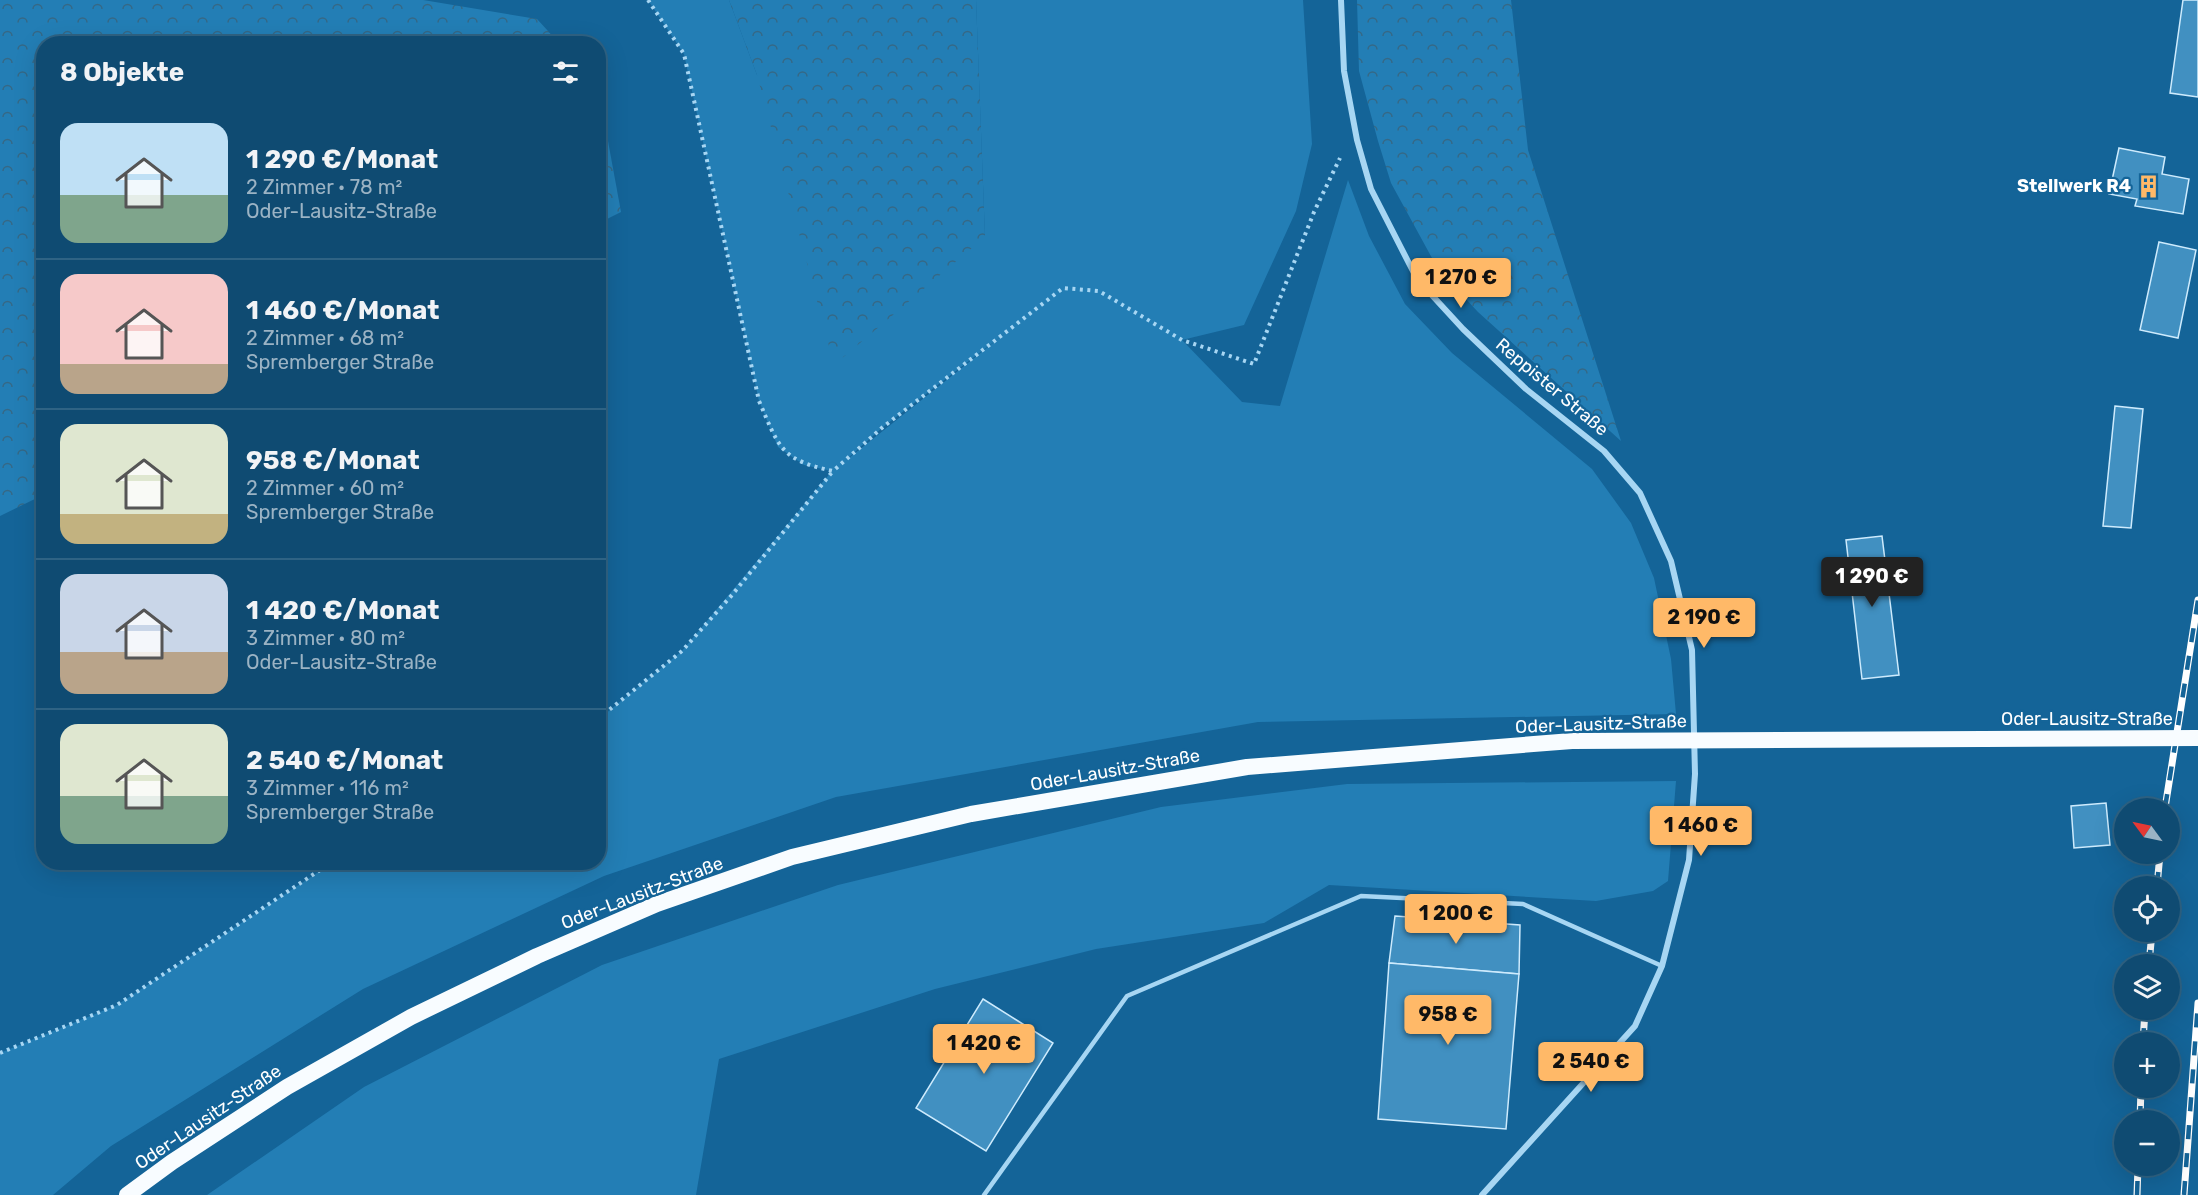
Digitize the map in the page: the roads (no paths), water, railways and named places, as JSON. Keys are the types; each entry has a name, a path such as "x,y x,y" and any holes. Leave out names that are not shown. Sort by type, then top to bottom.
{"highway":[{"name":"Oder-Lausitz-Straße","path":"127,1195 172,1162 287,1087 411,1017 537,956 657,904 792,857 970,814 1247,767 1572,741 2198,738"}],"street":[{"name":"Reppister Straße","path":"1341,0 1344,71 1357,140 1371,189 1417,279 1463,329 1526,389 1604,451 1640,493 1671,561 1692,650 1694,742 1689,860 1662,966 1635,1026 1482,1195"}],"lane":[{"path":"984,1195 1127,996 1360,896 1523,904 1662,966"}],"railway":[{"path":"2167,798 2198,600"},
{"path":"2158,876 2159,864"},
{"path":"2150,954 2151,942"},
{"path":"2184,1195 2198,1003"},
{"path":"2144,1020 2144,1032"},
{"path":"2140,1110 2141,1098"},
{"path":"2137,1195 2138,1176"}],"place":[{"name":"Stellwerk R4","path":"2149,186"}]}
